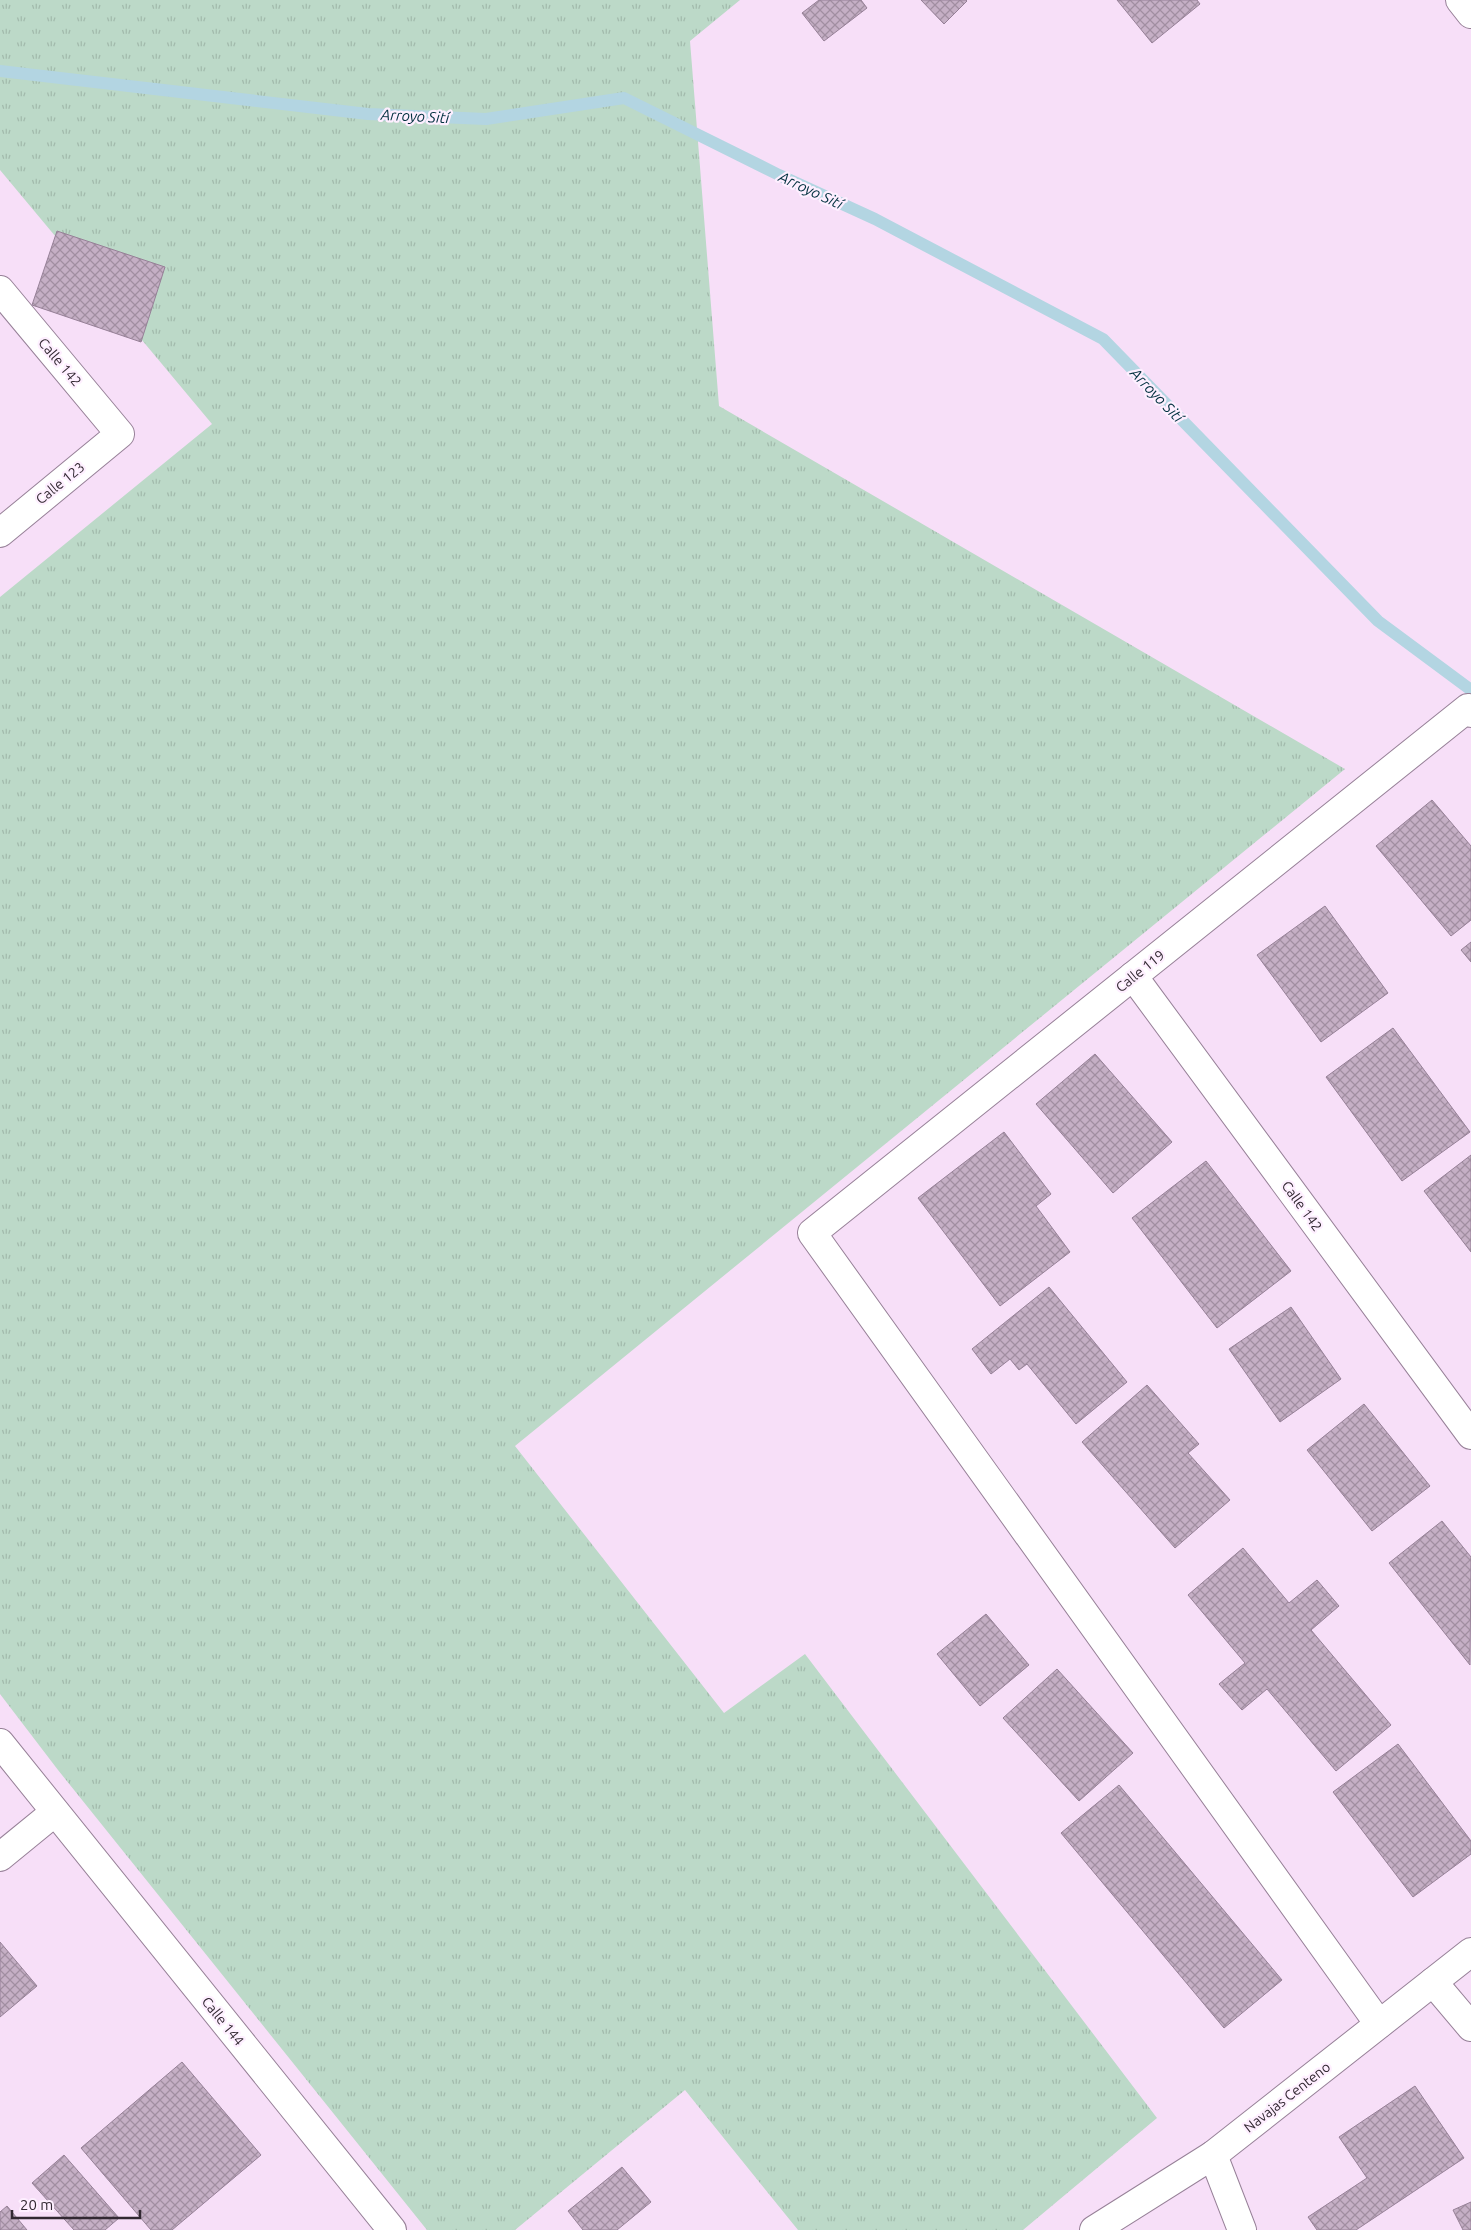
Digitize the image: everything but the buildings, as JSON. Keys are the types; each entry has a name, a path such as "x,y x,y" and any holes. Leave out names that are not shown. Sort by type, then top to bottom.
{"street":[{"path":"1460,0 1471,14"},
{"name":"Calle 142","path":"0,290 120,434"},
{"name":"Calle 123","path":"0,533 120,434"},
{"name":"Calle 119","path":"1379,2024 812,1233 1133,976 1469,711"},
{"name":"Calle 142","path":"1133,976 1471,1436"},
{"name":"Calle 144","path":"0,1743 392,2230"},
{"path":"0,1857 56,1812"},
{"name":"Navajas Centeno","path":"1094,2230 1213,2155 1471,1952"},
{"path":"1433,1982 1471,2027"},
{"path":"1213,2155 1242,2230"}],"green space":[{"path":"0,0 740,0 690,41 719,406 1345,769 515,1446 724,1713 805,1654 1157,2118 1023,2230 798,2230 685,2090 515,2230 427,2230 58,1770 0,1694 0,597 212,424 0,170"}],"waterway":[{"name":"Arroyo Sití","path":"0,71 368,114 486,119 624,98 779,175 875,219 1103,339 1378,621 1471,690"}]}
